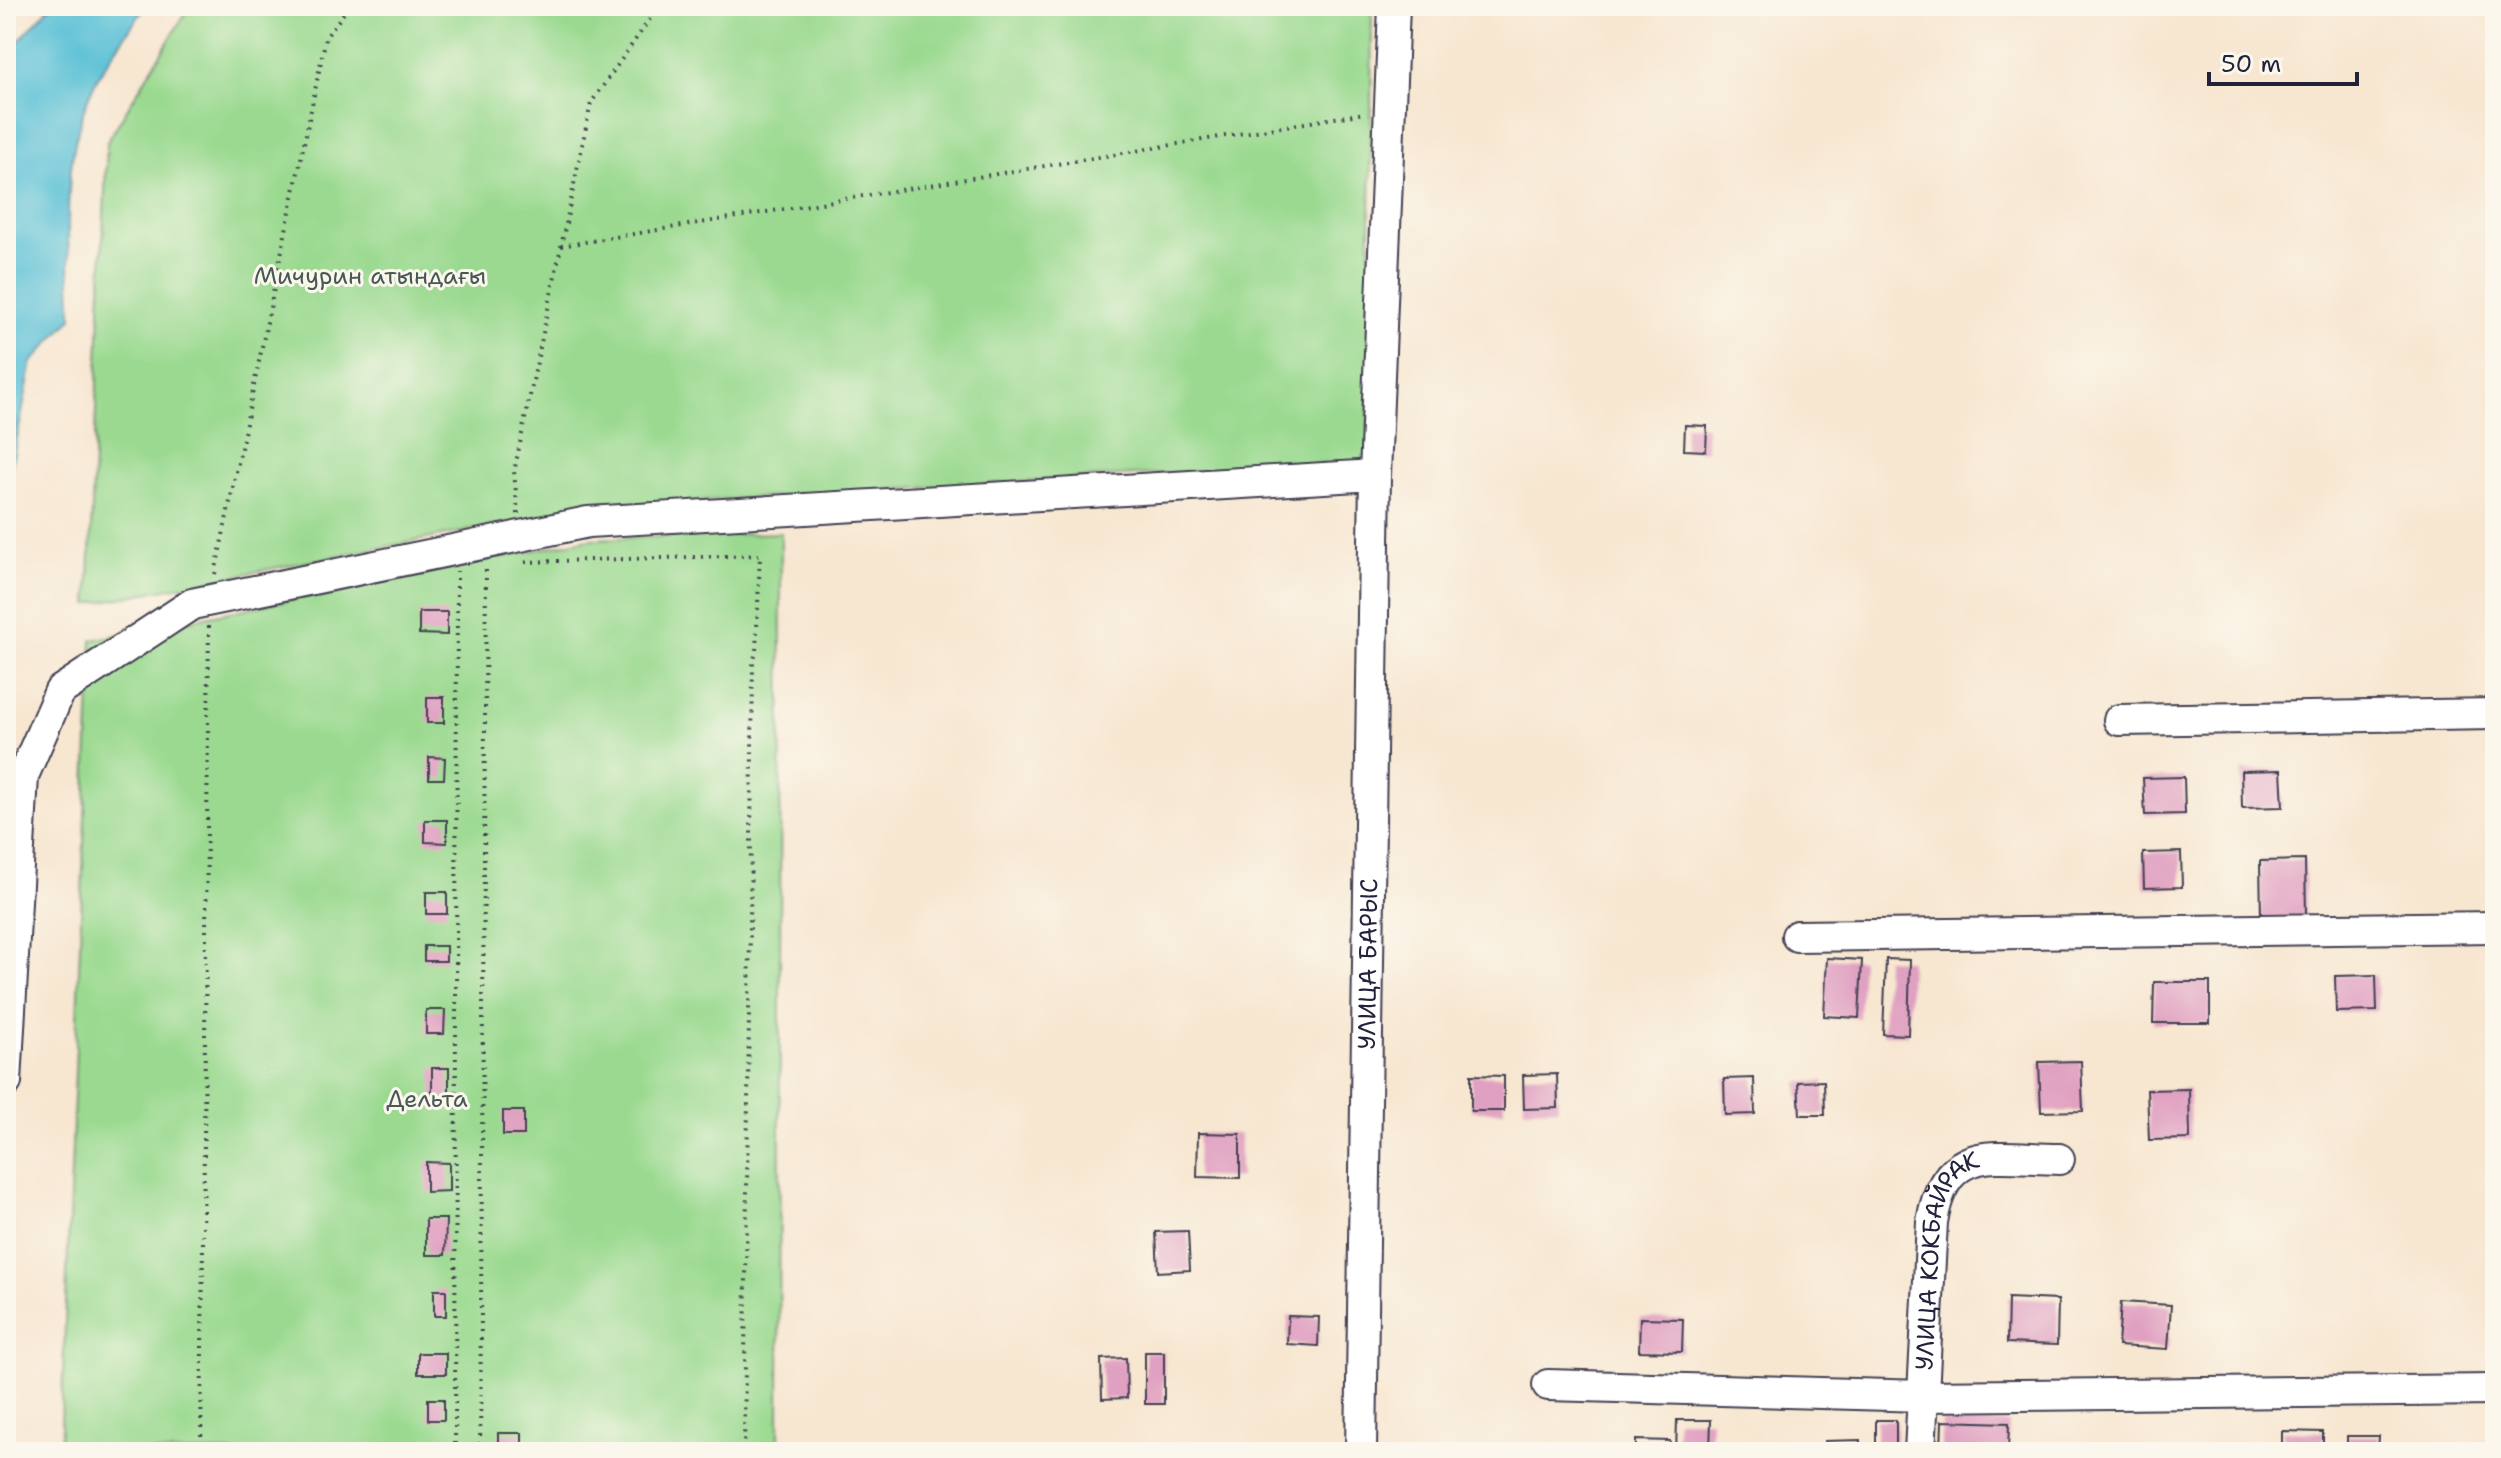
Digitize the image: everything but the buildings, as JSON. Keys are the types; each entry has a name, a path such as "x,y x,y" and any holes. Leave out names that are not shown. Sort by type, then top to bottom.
{"street":[{"name":"УЛИЦА БАРЫС","path":"1361,1452 1375,475 1394,6"},
{"path":"6,1082 23,776 60,691 192,604 486,543 518,549 588,522 1375,475"},
{"path":"2119,720 2495,714"},
{"path":"1797,936 2495,927"},
{"name":"УЛИЦА КОКБАЙРАК","path":"1920,1452 1932,1222 1936,1197 1945,1179 1960,1166 1980,1158 2059,1159"},
{"path":"1548,1385 1924,1396 2495,1390"}],"path":[{"path":"201,1452 209,599 326,37 349,6"},
{"path":"659,6 591,103 514,472 518,549 760,555 753,663 744,1452"},
{"path":"561,246 1392,108"},
{"path":"480,1452 486,543"},
{"path":"455,1452 457,549"}],"green space":[{"name":"Мичурин атындағы","path":"190,6 1372,6 1368,461 587,508 88,604 107,142"},
{"name":"Дельта","path":"781,533 779,1452 60,1452 92,640 590,539"}],"water":[{"path":"51,6 146,6 95,83 84,111 76,140 68,199 72,318 32,362 6,494 6,72 15,45"}]}
